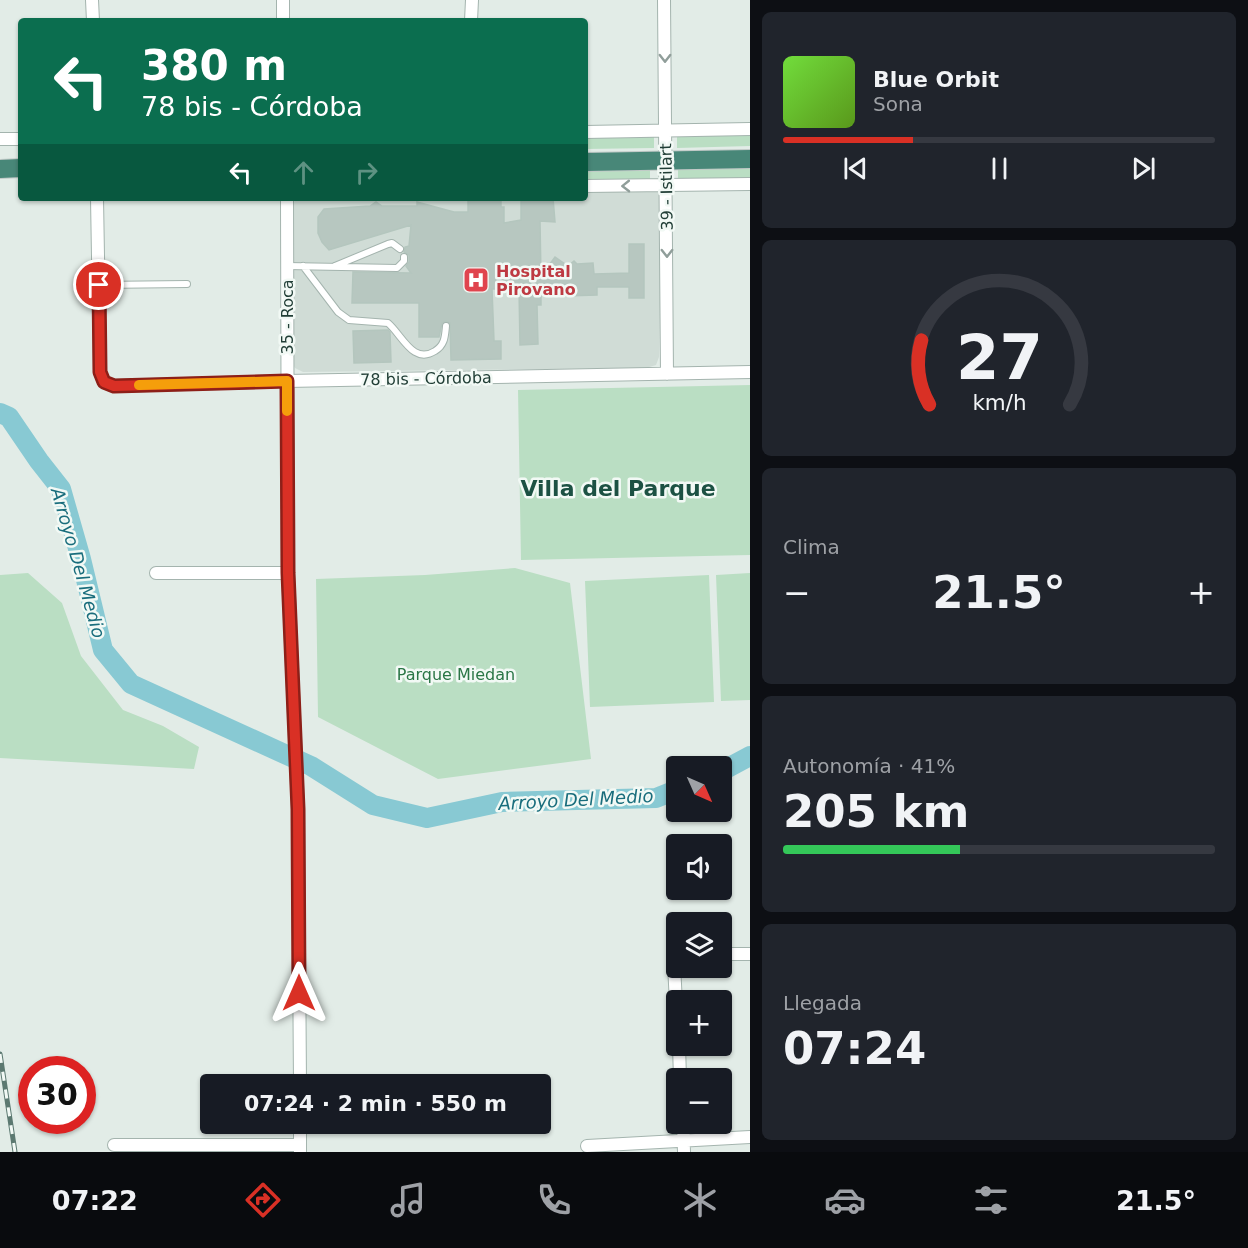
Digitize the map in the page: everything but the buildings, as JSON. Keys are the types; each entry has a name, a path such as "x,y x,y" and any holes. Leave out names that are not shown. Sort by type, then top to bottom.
{"highway":[{"path":"588,162 750,159"},
{"path":"0,169 18,168"}],"street":[{"path":"92,0 93,18"},
{"path":"283,0 284,18"},
{"path":"471,0 471,18"},
{"name":"39 - Istilart","path":"664,0 667,374"},
{"path":"588,132 750,129"},
{"path":"0,139 18,139"},
{"path":"588,186 750,183"},
{"path":"97,201 99,285"},
{"name":"35 - Roca","path":"287,201 288,573 298,809 300,1074"},
{"name":"78 bis - Córdoba","path":"99,285 100,372 104,382 114,386 750,372"},
{"path":"156,573 288,573"},
{"path":"732,954 750,954"},
{"path":"587,1146 684,1146 750,1137"},
{"path":"114,1145 300,1148"}],"lane":[{"path":"333,267 388,244 393,243 400,249"},
{"path":"287,266 397,268 404,261 404,257"},
{"path":"303,267 338,312 349,320 388,323 402,337 409,349 417,355 427,355 441,346 445,339 446,326"},
{"path":"99,285 186,284"}],"shaded area":[{"name":"Hospital Pirovano","path":"588,189 655,189 662,197 659,357 656,365 646,368 303,372 295,368 291,361 294,201 588,201"}],"green space":[{"path":"750,134 750,146 677,148 677,135"},
{"path":"654,136 654,148 588,149 588,137"},
{"path":"750,167 750,179 678,181 678,168"},
{"path":"650,168 650,181 588,182 588,169"},
{"path":"750,385 750,555 521,560 518,390"},
{"name":"Parque Miedan","path":"515,568 570,583 591,759 438,779 318,717 316,579 425,575"},
{"path":"28,573 62,603 81,656 123,710 163,726 199,747 194,769 0,758 0,575"},
{"path":"750,573 750,700 721,701 716,575"},
{"path":"709,575 714,702 590,707 585,581"}],"waterway":[{"name":"Arroyo Del Medio","path":"0,413 9,417 61,489 103,650 131,684 311,766 373,805 427,818 502,802 656,798 666,794"},
{"name":"Arroyo Del Medio","path":"732,766 750,756"}],"railway":[{"path":"0,1054 15,1152"}],"slow traffic":[{"path":"139,385 287,381 287,411"}],"place":[{"name":"Hospital Pirovano","path":"476,280"}],"district":[{"name":"Villa del Parque","path":"618,488"}],"route":[{"path":"99,285 100,372 104,382 114,386 287,381 288,573 298,809 299,993"}]}
